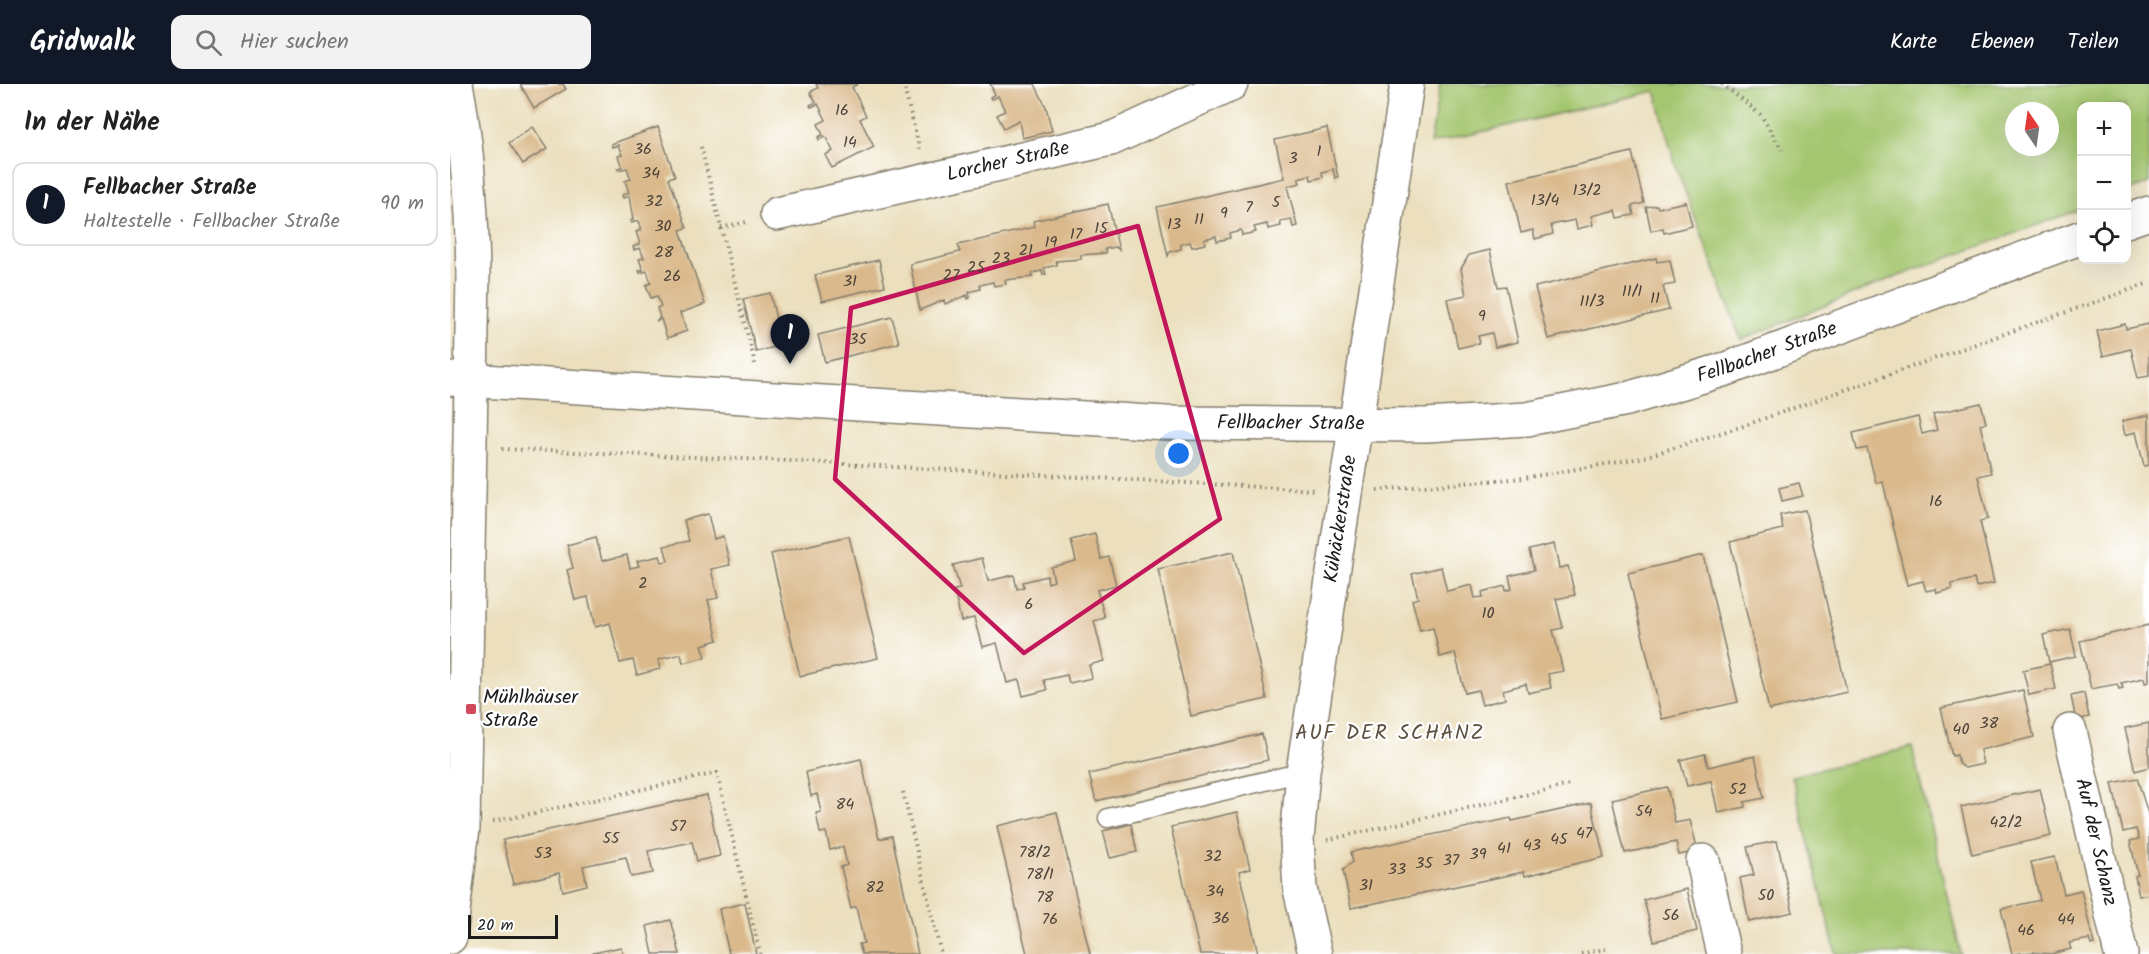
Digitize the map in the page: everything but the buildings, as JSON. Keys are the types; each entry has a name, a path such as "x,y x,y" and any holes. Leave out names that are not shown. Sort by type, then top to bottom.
{"street":[{"path":"450,937 463,828 460,380 472,218 462,114 456,84"},
{"name":"Lorcher Straße","path":"777,214 1111,139 1230,84"},
{"name":"Kühäckerstraße","path":"1314,954 1300,889 1297,847 1303,772 1407,84"},
{"path":"2131,220 2149,213"},
{"name":"Fellbacher Straße","path":"460,380 1166,423 1285,426 1425,425 1527,419 1627,399 1729,368 2077,239"},
{"name":"Auf der Schanz","path":"2070,731 2121,954"},
{"path":"1703,861 1724,954"}],"lane":[{"path":"1108,818 1303,772"}],"path":[{"path":"903,84 928,180"},
{"path":"1722,84 1761,116 1782,150"},
{"path":"701,147 764,399"},
{"path":"463,828 717,773 760,954"},
{"path":"1297,847 1569,785"},
{"path":"903,792 941,954"},
{"path":"1581,954 1609,948"}],"highlighted area":[{"path":"1138,226 1220,519 1024,653 835,479 851,308"}],"green space":[{"path":"1440,84 2149,84 2149,183 2131,190 2131,102 2077,102 2077,210 1888,280 1741,340 1676,167 1655,91 1430,144"},
{"path":"1912,747 1961,954 1836,954 1792,776"}],"place":[{"name":"Fellbacher Straße","path":"790,364"},
{"name":"Mühlhäuser Straße","path":"471,709"}],"district":[{"name":"AUF DER SCHANZ","path":"1390,733"}]}
